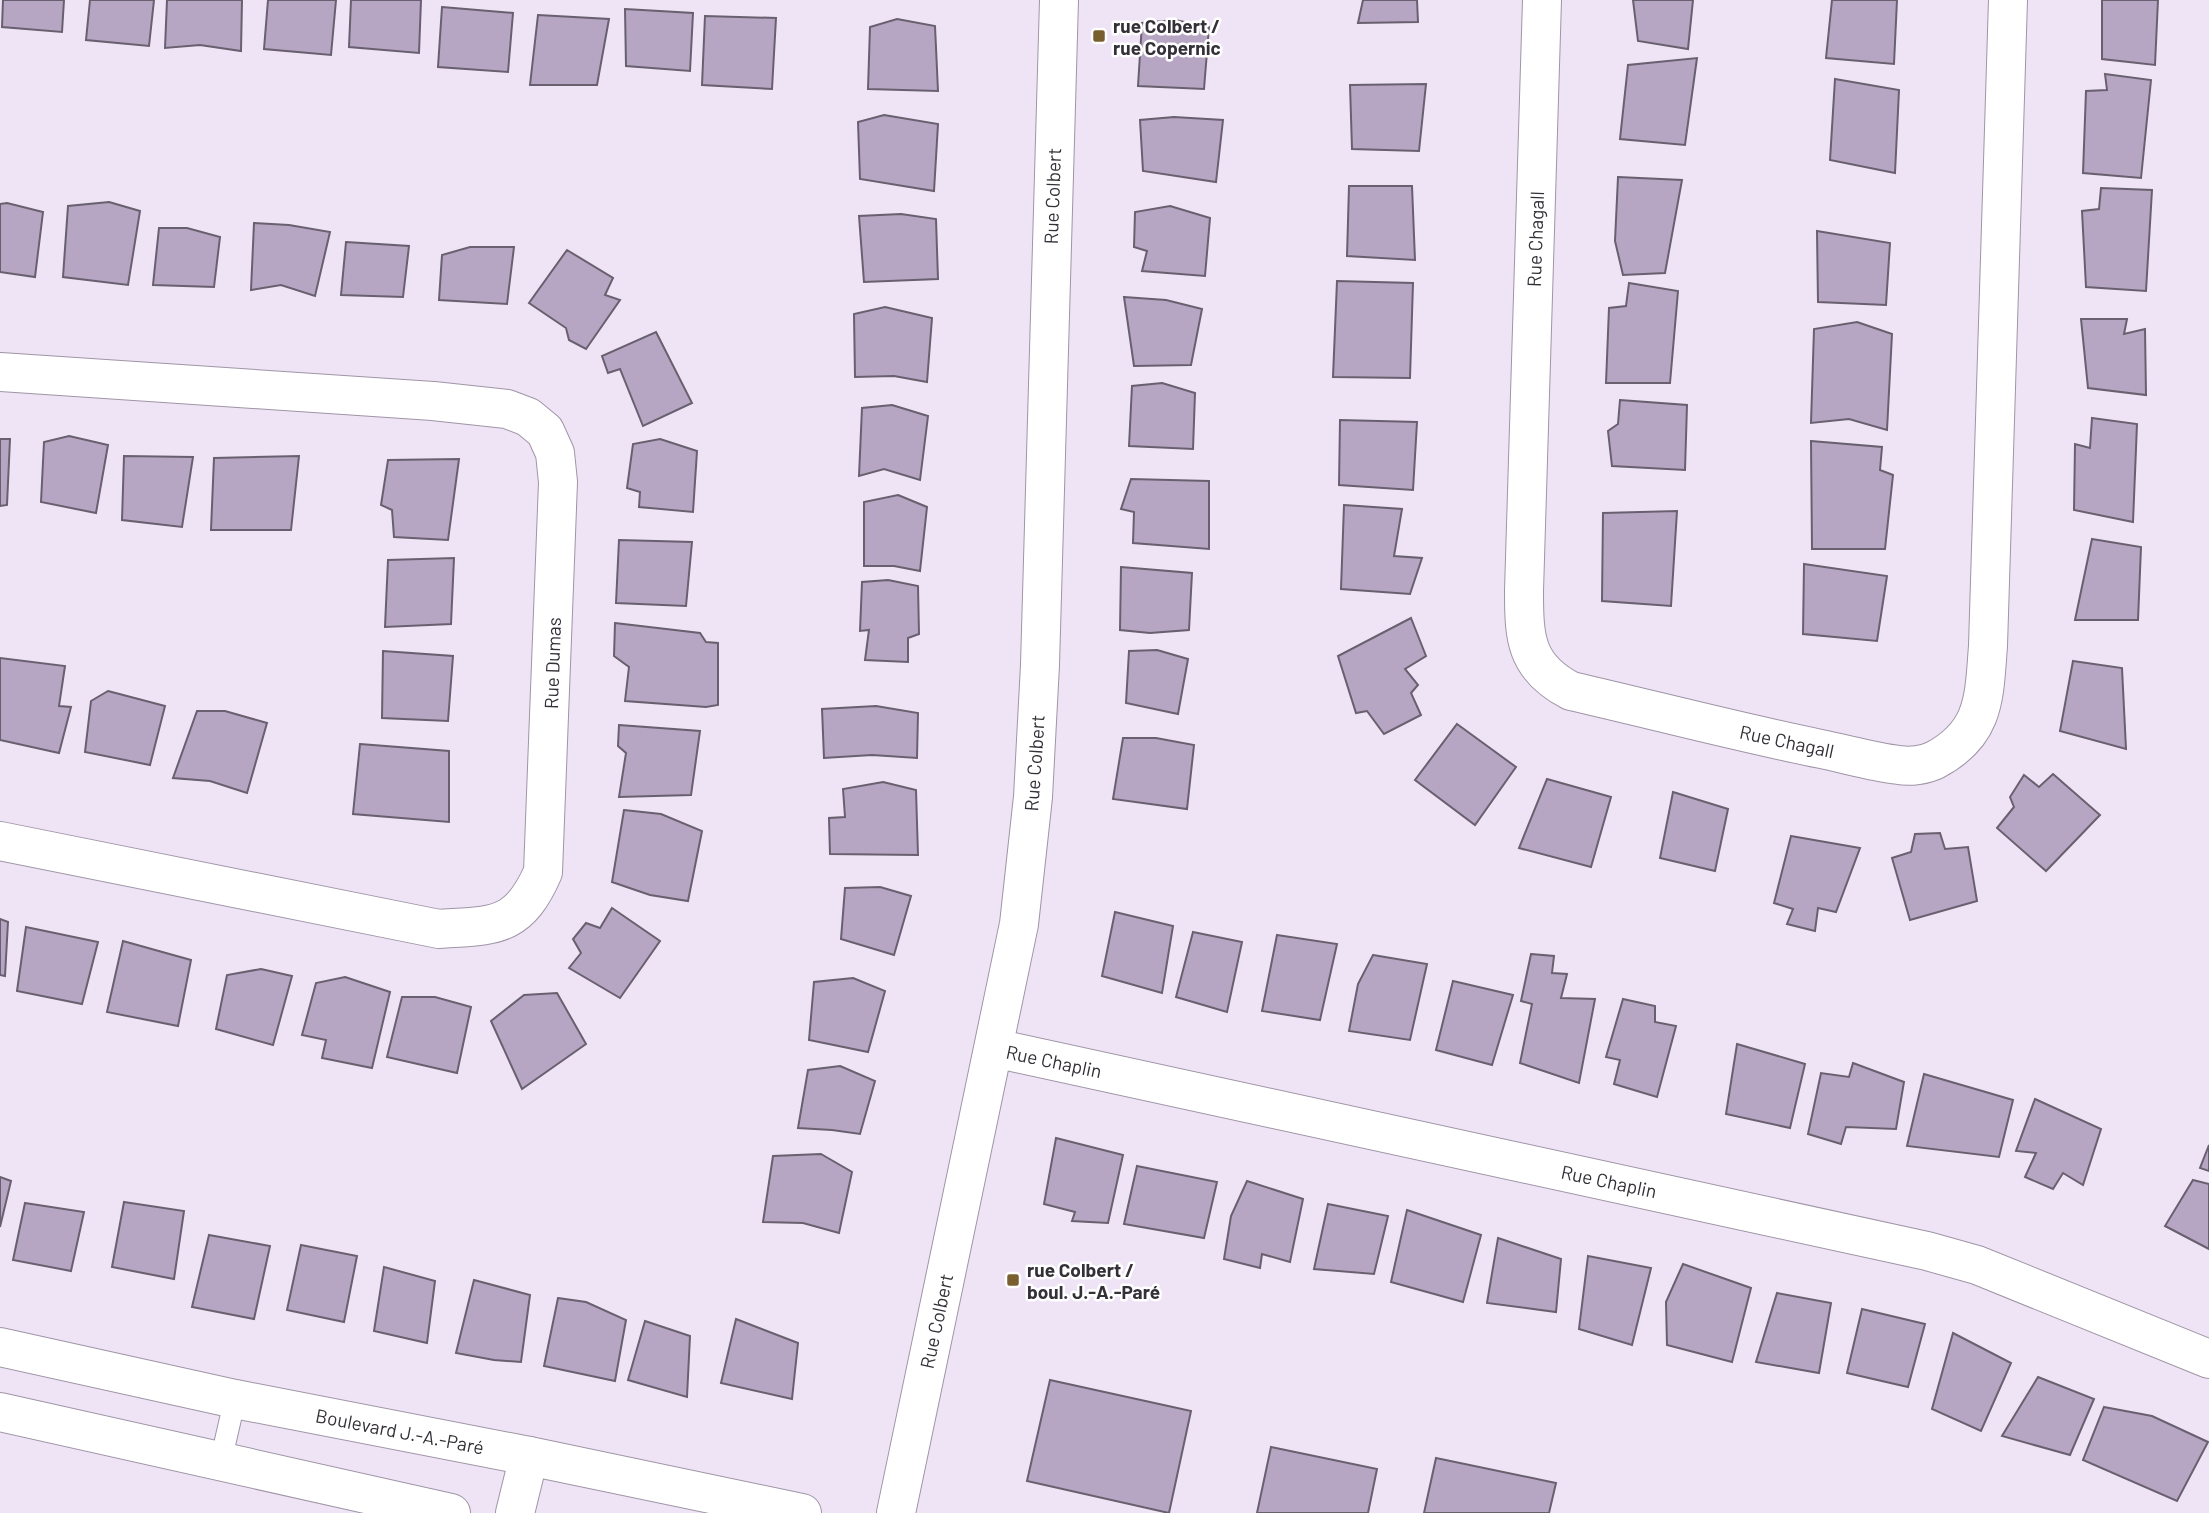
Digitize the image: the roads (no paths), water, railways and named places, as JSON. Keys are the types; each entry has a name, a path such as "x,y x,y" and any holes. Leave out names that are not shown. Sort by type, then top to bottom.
{"street":[{"name":"Rue Colbert","path":"896,1513 1019,924 1033,797 1040,665 1059,0"},
{"name":"Rue Chagall","path":"1542,0 1524,591 1524,624 1531,655 1549,677 1571,691 1782,741 1901,765 1934,761 1956,745 1973,727 1983,703 1988,646 2008,0"},
{"name":"Rue Dumas","path":"0,372 433,401 507,409 528,416 545,431 555,453 558,482 543,872 533,894 509,919 486,927 439,929 0,841"},
{"name":"Rue Chaplin","path":"994,1048 1936,1254 1977,1265 2209,1359"},
{"name":"Boulevard J.-A.-Paré","path":"0,1346 235,1399 802,1513"},
{"path":"0,1412 452,1513"},
{"path":"515,1513 529,1456"}],"lane":[{"path":"221,1460 235,1399"}],"place":[{"name":"rue Colbert / rue Copernic","path":"1099,36"},
{"name":"rue Colbert / boul. J.-A.-Paré","path":"1013,1280"}]}
